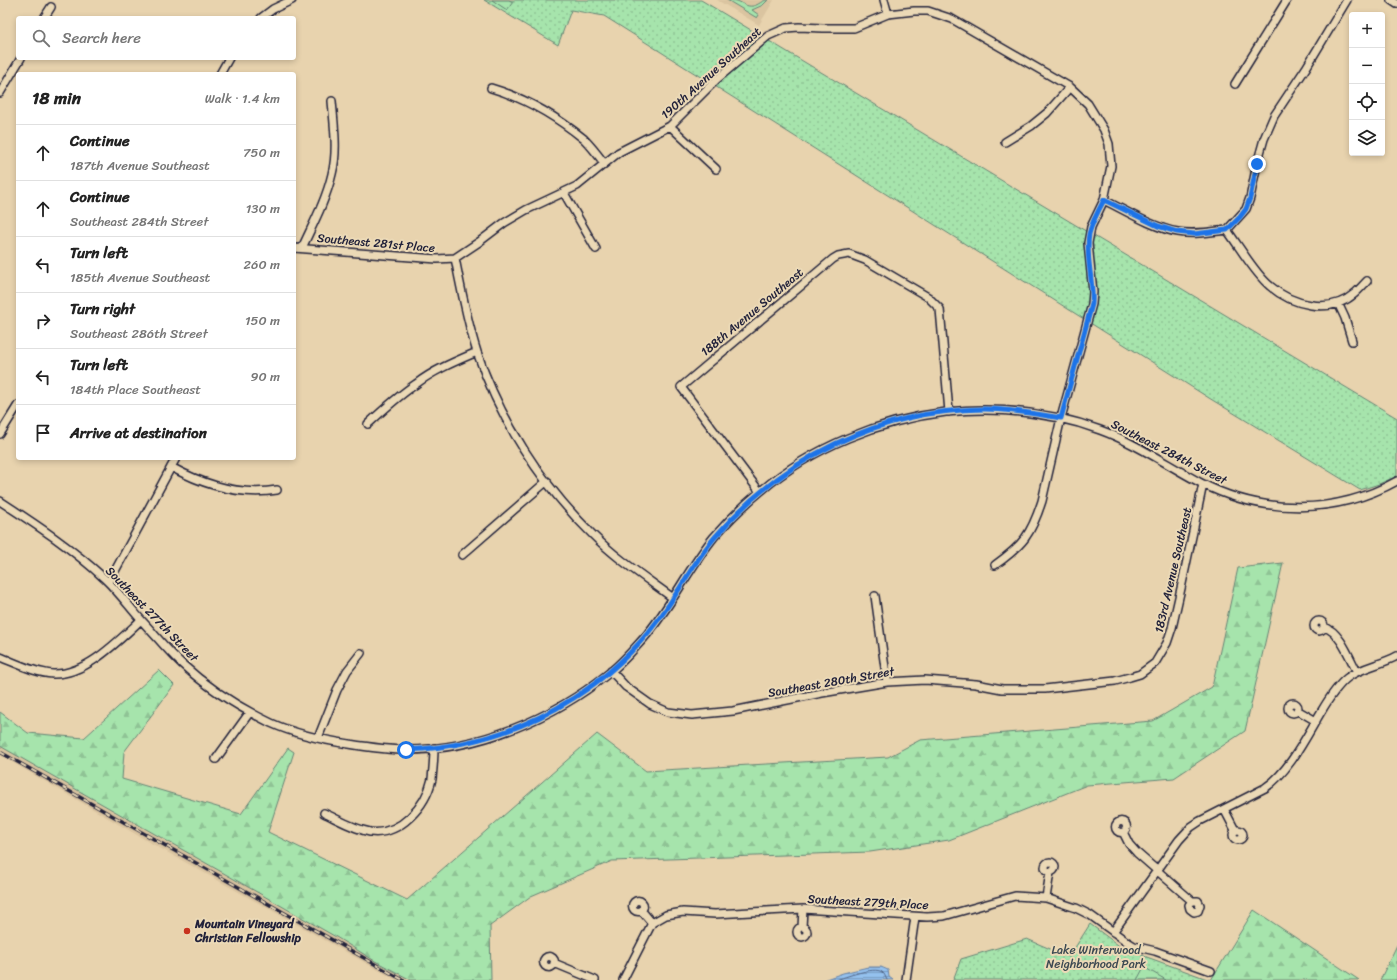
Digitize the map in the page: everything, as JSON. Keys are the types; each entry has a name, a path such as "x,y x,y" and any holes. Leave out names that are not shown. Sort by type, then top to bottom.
{"street":[{"path":"263,16 272,9 292,0"},
{"path":"884,0 888,14 920,10 936,13 952,19 1070,88 1088,104 1104,130 1109,144 1111,166 1104,200 1091,227 1088,239 1088,252 1093,292 1092,304 1061,418 1042,501 1027,536 1014,551 995,565"},
{"path":"1235,84 1287,0"},
{"path":"1104,200 1158,226 1177,232 1194,234 1227,230 1243,213 1250,198 1264,139 1274,116 1306,68 1347,0"},
{"path":"1391,0 1397,4"},
{"path":"45,16 51,7"},
{"name":"190th Avenue Southeast","path":"455,258 504,223 526,210 577,186 619,152 670,126 718,79 768,36 786,28 854,28 888,14"},
{"path":"0,91 20,60"},
{"path":"221,72 228,60"},
{"path":"491,88 522,98 551,116 584,140 604,163"},
{"path":"1005,142 1031,126 1047,113 1070,88"},
{"path":"298,248 319,210 332,174 335,148 332,101"},
{"path":"670,126 716,168"},
{"path":"564,193 596,249"},
{"path":"1227,230 1269,285 1279,293 1304,304 1327,306 1338,303 1354,294 1367,281"},
{"name":"Southeast 281st Place","path":"298,248 436,259 455,258"},
{"name":"188th Avenue Southeast","path":"760,492 681,387 832,259 838,256 849,254 865,260 928,298 940,309 949,412"},
{"path":"455,258 467,316 477,352 501,411 527,453 565,504 593,535 625,562 673,598"},
{"path":"1338,303 1345,318 1352,341"},
{"path":"368,424 395,399 417,383 445,366 477,352"},
{"path":"0,434 16,408"},
{"name":"Southeast 284th Street","path":"673,598 714,537 760,492 782,474 818,452 858,434 912,417 983,409 1020,412 1061,418 1104,432 1136,445 1203,484 1259,503 1283,507 1308,507 1333,504 1377,492 1397,481"},
{"path":"108,582 175,460"},
{"path":"171,467 199,481 221,487 262,492 277,490"},
{"path":"462,555 547,481"},
{"name":"183rd Avenue Southeast","path":"1140,674 1155,663 1167,643 1177,606 1203,484"},
{"name":"Southeast 277th Street","path":"0,502 62,542 108,582 140,620 201,680 250,712 276,725 318,738 364,747 406,750 434,748 468,742 504,732 540,716 577,696 611,671 644,638 659,620 673,598"},
{"path":"875,596 887,682"},
{"path":"0,657 44,672 61,673 78,669 94,660 117,642 140,620"},
{"path":"1324,628 1331,631 1341,642 1357,672"},
{"path":"318,738 347,671 361,653"},
{"path":"1113,932 1179,840 1192,827 1200,821 1265,788 1276,780 1286,769 1327,702 1339,686 1346,679 1357,672 1397,656"},
{"name":"Southeast 280th Street","path":"611,671 626,687 650,704 668,712 692,715 733,711 822,693 887,682 925,680 976,684 1002,689 1045,689 1114,681 1140,674"},
{"path":"1297,710 1316,721"},
{"path":"216,760 250,712"},
{"path":"324,813 355,828 370,832 380,832 392,829 403,823 412,816 427,792 431,780 434,748"},
{"path":"1224,809 1236,830"},
{"path":"1123,832 1129,844 1192,901"},
{"path":"1046,898 1050,872"},
{"name":"Southeast 279th Place","path":"652,924 666,915 683,912 715,914 803,909 915,917 944,916 1015,896 1046,898 1076,908 1090,915 1134,946 1155,951 1211,971"},
{"path":"802,927 803,909"},
{"path":"623,980 652,924 641,910"},
{"path":"906,980 915,917"},
{"path":"554,963 595,980"}],"shaded area":[{"path":"717,0 774,0 759,25"},
{"path":"0,746 336,937 375,961 411,980 396,980 149,842 0,755"}],"green space":[{"path":"484,0 701,0 1397,418 1397,476 1360,490 1209,398 604,16 571,10 558,45"},
{"path":"492,0 509,0 513,2 507,10"},
{"path":"727,0 736,1 751,6 768,0 763,5 752,10 759,15 757,18"},
{"path":"1283,563 1245,731 1174,778 1087,785 949,840 870,852 612,861 531,896 490,926 491,980 411,980 375,961 336,937 0,746 0,712 28,733 84,738 159,670 174,685 124,752 122,779 241,814 288,748 294,752 268,832 407,900 597,734 646,771 888,757 920,740 1153,721 1212,687 1238,568"},
{"path":"1254,910 1359,980 1211,980"},
{"name":"Lake Winterwood Neighborhood Park","path":"1090,924 1122,948 1210,980 953,980 961,959 1027,939 1069,957"},
{"path":"1397,945 1397,980 1380,980"},
{"path":"1144,967 1147,969 1166,980 1137,980"}],"water":[{"path":"868,967 881,967 888,970 889,977 893,980 823,980 843,973"}],"railway":[{"path":"0,752 403,980"}],"place":[{"name":"Mountain Vineyard Christian Fellowship","path":"187,931"}],"route":[{"path":"406,750 434,748 468,742 504,732 540,716 577,696 611,671 644,638 659,620 714,537 764,488 782,474 818,452 858,434 912,417 983,409 1020,412 1061,418 1092,304 1093,292 1088,243 1091,227 1104,200 1158,226 1177,232 1194,234 1227,230 1246,209 1250,198 1257,164"}]}
